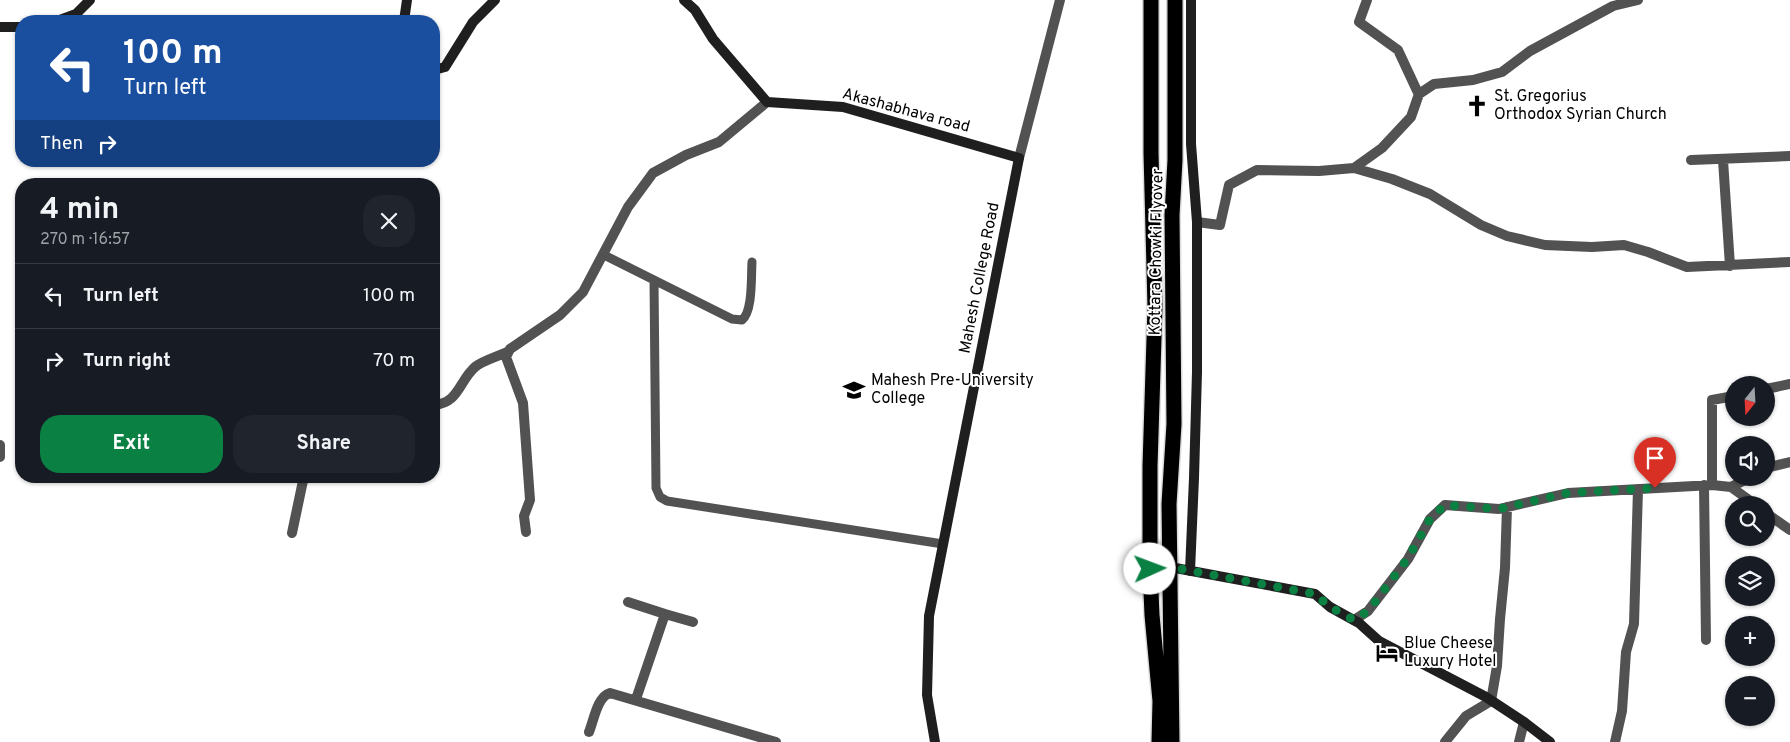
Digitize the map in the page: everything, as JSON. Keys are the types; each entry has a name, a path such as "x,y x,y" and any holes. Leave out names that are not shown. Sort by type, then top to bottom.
{"highway":[{"path":"1151,0 1151,152 1155,307 1150,466 1150,569 1152,615 1160,700 1159,742"},
{"name":"Kottara Chowki Flyover","path":"1172,742 1169,504 1174,424 1172,215 1175,160 1175,0"}],"street":[{"path":"73,15 90,0"},
{"path":"405,15 407,0"},
{"path":"440,68 446,66 473,22 495,0"},
{"path":"440,404 450,400 476,367 507,352 574,303 583,292 628,207 653,173 686,155 719,142 767,102 713,39 695,10 684,0"},
{"name":"Mahesh College Road","path":"935,742 927,695 929,616 1019,158 1060,0"},
{"path":"1190,571 1197,372 1197,222 1191,144 1191,0"},
{"path":"1366,0 1359,22 1398,50 1418,95"},
{"path":"1354,168 1382,148 1411,118 1418,95 1434,84 1473,80 1502,72 1530,52 1613,6 1638,0"},
{"path":"0,27 15,27"},
{"name":"Akashabhava road","path":"767,102 843,107 1019,158"},
{"path":"1691,160 1790,156"},
{"path":"1723,160 1730,266"},
{"path":"1197,222 1220,225 1229,185 1257,170 1319,171 1354,168 1392,179 1430,194 1482,225 1507,236 1545,245 1624,246 1648,252 1687,267 1790,262"},
{"path":"507,352 506,357 523,403 530,500 524,516 526,532"},
{"path":"1775,387 1790,384"},
{"path":"1706,640 1708,485 1712,400 1725,398"},
{"path":"0,445 0,457"},
{"path":"1775,466 1790,462"},
{"path":"292,534 303,483"},
{"path":"1354,620 1368,611 1408,558 1430,519 1445,505 1499,509 1568,493 1708,485 1731,487 1744,496"},
{"path":"1615,742 1622,710 1626,652 1634,624 1638,489"},
{"path":"1445,742 1466,716 1491,700 1497,666 1506,568 1507,507"},
{"path":"1775,519 1790,530"},
{"path":"1150,569 1170,567 1315,594 1330,607 1354,620 1379,641 1491,700 1550,742"},
{"path":"628,602 693,622"},
{"path":"636,700 665,614"},
{"path":"589,732 601,700 605,694 610,693 776,742"},
{"path":"1518,742 1524,722"}],"lane":[{"path":"604,254 732,319 742,320 749,308 752,262"},
{"path":"654,280 656,488 660,497 666,501 944,544"}],"place":[{"name":"St. Gregorius Orthodox Syrian Church","path":"1477,106"},
{"name":"Mahesh Pre-University College","path":"854,390"},
{"name":"Blue Cheese Luxury Hotel","path":"1387,653"}],"route":[{"path":"1150,569 1170,567 1315,594 1330,607 1354,620 1368,611 1408,558 1430,519 1445,505 1499,509 1568,493 1655,488"}]}
